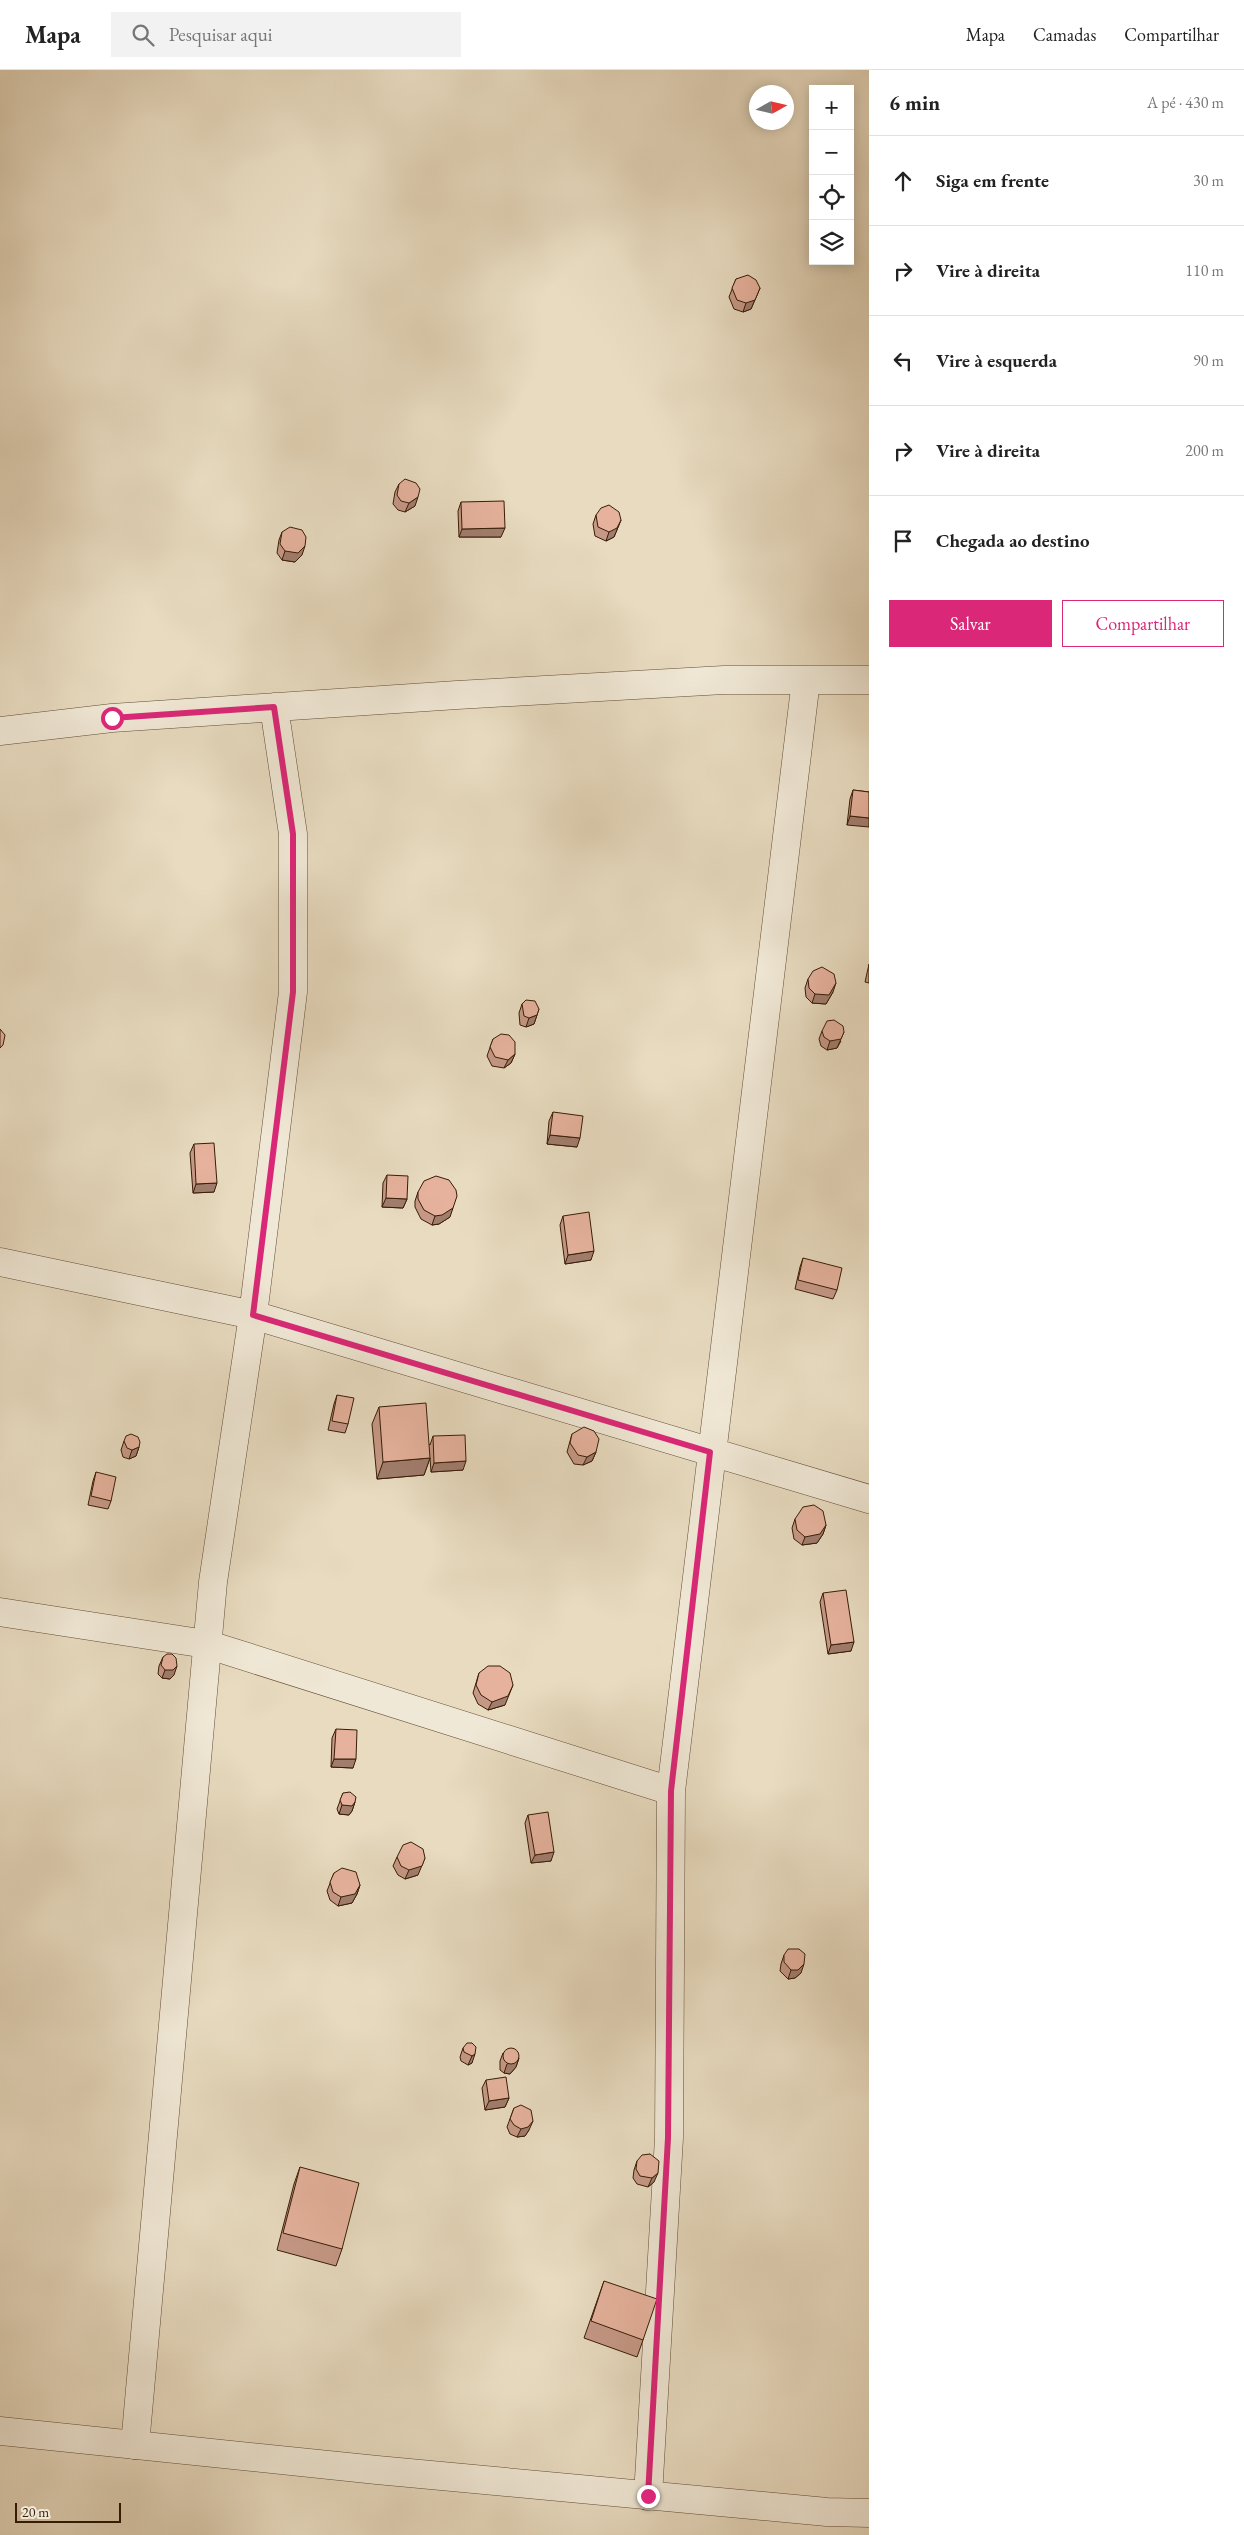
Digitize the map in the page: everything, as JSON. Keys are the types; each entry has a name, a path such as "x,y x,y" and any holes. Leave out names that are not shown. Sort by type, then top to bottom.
{"street":[{"path":"0,731 112,718 724,680 869,680"},
{"path":"648,2496 668,2138 671,1791 710,1452 806,680"},
{"path":"135,2445 206,1644 213,1582 253,1315 293,992 293,834 274,707"},
{"path":"0,1262 253,1315 869,1499"},
{"path":"0,1612 206,1644 671,1791"},
{"path":"0,2431 648,2496 869,2514"}],"building":[{"path":"748,275 756,280 760,288 755,300 746,303 737,300 732,288 736,279"},
{"path":"405,479 416,483 420,489 418,497 409,503 401,501 397,495 399,484"},
{"path":"504,501 505,528 462,529 461,502"},
{"path":"609,505 619,512 621,520 617,528 609,532 598,527 596,515 601,508"},
{"path":"290,527 302,530 306,537 305,546 298,553 285,551 280,544 282,532"},
{"path":"853,790 869,792 869,818 850,816"},
{"path":"822,967 834,974 836,983 829,995 815,994 809,988 808,979 813,971"},
{"path":"526,1000 535,1001 539,1009 537,1015 529,1018 524,1016 522,1004"},
{"path":"834,1020 843,1026 844,1032 841,1039 830,1041 824,1037 822,1031 827,1021"},
{"path":"0,1029 5,1035 3,1045 0,1048"},
{"path":"501,1034 509,1035 515,1042 515,1054 508,1060 495,1057 490,1047 493,1039"},
{"path":"553,1112 583,1116 580,1138 550,1135"},
{"path":"214,1143 217,1183 196,1184 194,1144"},
{"path":"387,1175 408,1176 407,1199 386,1198"},
{"path":"436,1176 449,1180 456,1190 457,1196 453,1208 442,1215 435,1216 424,1210 418,1199 418,1192 424,1181"},
{"path":"589,1212 594,1251 568,1255 563,1216"},
{"path":"803,1258 842,1268 837,1290 798,1280"},
{"path":"337,1395 354,1398 348,1424 332,1421"},
{"path":"426,1403 430,1458 383,1462 379,1407"},
{"path":"584,1427 594,1431 599,1439 596,1452 587,1457 578,1455 570,1443 572,1434"},
{"path":"131,1434 138,1437 140,1442 139,1447 132,1450 127,1448 124,1441 126,1436"},
{"path":"465,1435 466,1461 434,1463 433,1436"},
{"path":"96,1472 116,1477 111,1501 91,1496"},
{"path":"814,1505 823,1511 826,1525 820,1534 805,1537 797,1530 795,1519 803,1507"},
{"path":"846,1590 854,1642 831,1645 823,1593"},
{"path":"167,1654 172,1654 176,1658 177,1666 173,1670 165,1670 161,1665 163,1657"},
{"path":"488,1666 500,1666 510,1673 513,1685 508,1696 492,1702 481,1695 476,1685 479,1673"},
{"path":"336,1729 357,1730 356,1759 334,1759"},
{"path":"350,1792 356,1797 355,1802 352,1806 342,1805 340,1800 343,1793"},
{"path":"548,1812 554,1852 535,1855 528,1815"},
{"path":"411,1842 423,1849 425,1858 422,1866 409,1870 401,1866 397,1857 403,1845"},
{"path":"342,1868 356,1872 360,1885 355,1894 341,1897 333,1892 330,1882 334,1873"},
{"path":"788,1949 799,1949 805,1954 804,1964 798,1970 791,1970 784,1962 784,1955"},
{"path":"467,2043 472,2043 476,2047 475,2054 472,2056 464,2052 463,2048"},
{"path":"508,2048 514,2048 519,2053 517,2062 508,2064 503,2059 503,2053"},
{"path":"506,2077 509,2098 489,2101 486,2080"},
{"path":"521,2105 531,2110 533,2121 528,2127 521,2129 514,2125 510,2119 514,2108"},
{"path":"650,2154 659,2161 658,2173 652,2178 640,2176 636,2169 637,2161 642,2155"},
{"path":"300,2167 359,2183 342,2249 283,2233"},
{"path":"604,2281 657,2299 643,2340 591,2321"}],"route":[{"path":"112,718 274,707 293,834 293,992 253,1315 710,1452 671,1791 668,2138 648,2496"}]}
